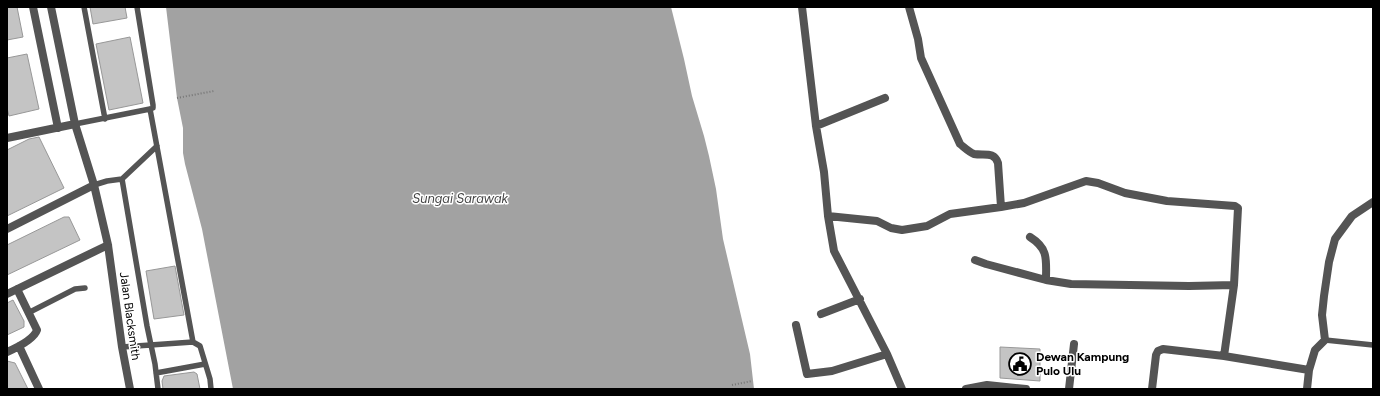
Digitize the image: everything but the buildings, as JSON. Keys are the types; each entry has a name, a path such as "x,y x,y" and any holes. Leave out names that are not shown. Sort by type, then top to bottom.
{"street":[{"path":"34,7 58,128"},
{"name":"Jalan Blacksmith","path":"51,7 75,124 94,185 108,245 122,347 130,389"},
{"path":"802,7 816,126 824,172 828,216 834,251 860,299 887,354 902,389"},
{"path":"909,7 915,27 921,58 960,144 968,151 975,154 992,155 998,162 1001,207"},
{"path":"816,126 885,98"},
{"path":"7,138 75,124"},
{"path":"828,216 876,221 891,228 902,230 927,226 950,214 1024,203 1086,181 1098,183 1124,193 1167,201 1235,206 1238,208 1239,213 1234,285 1224,356"},
{"path":"7,229 94,185"},
{"path":"1307,389 1309,370 1315,350 1325,340 1322,315 1329,262 1335,239 1352,216 1373,202"},
{"path":"1030,237 1043,247 1046,262 1046,280"},
{"path":"7,294 108,245"},
{"path":"975,260 1046,280 1071,284 1189,286 1234,285"},
{"path":"7,352 19,346 36,334 37,330 17,289"},
{"path":"821,314 860,299"},
{"path":"796,324 807,374 832,370 887,354"},
{"path":"1069,389 1074,344"},
{"path":"19,346 39,389"},
{"path":"1152,389 1156,355 1158,351 1163,350 1224,356 1309,370"},
{"path":"966,389 987,386 1022,389"}],"lane":[{"path":"84,7 105,119"},
{"path":"75,124 153,108 137,7"},
{"path":"150,109 193,342"},
{"path":"94,185 122,179 157,146"},
{"path":"122,179 147,326 152,345 158,389"},
{"path":"28,313 75,289 85,288"},
{"path":"1325,340 1373,345"},
{"path":"122,347 193,342 200,346 210,378 211,389"},
{"path":"156,373 205,364"}],"path":[{"path":"177,98 214,91"},
{"path":"732,385 752,381"}],"water":[{"name":"Sungai Sarawak","path":"166,7 671,7 692,96 709,156 716,189 723,239 750,354 754,389 233,389 202,229 183,153 183,128 177,98"}],"place":[{"name":"Dewan Kampung Pulo Ulu","path":"1020,364"}]}
